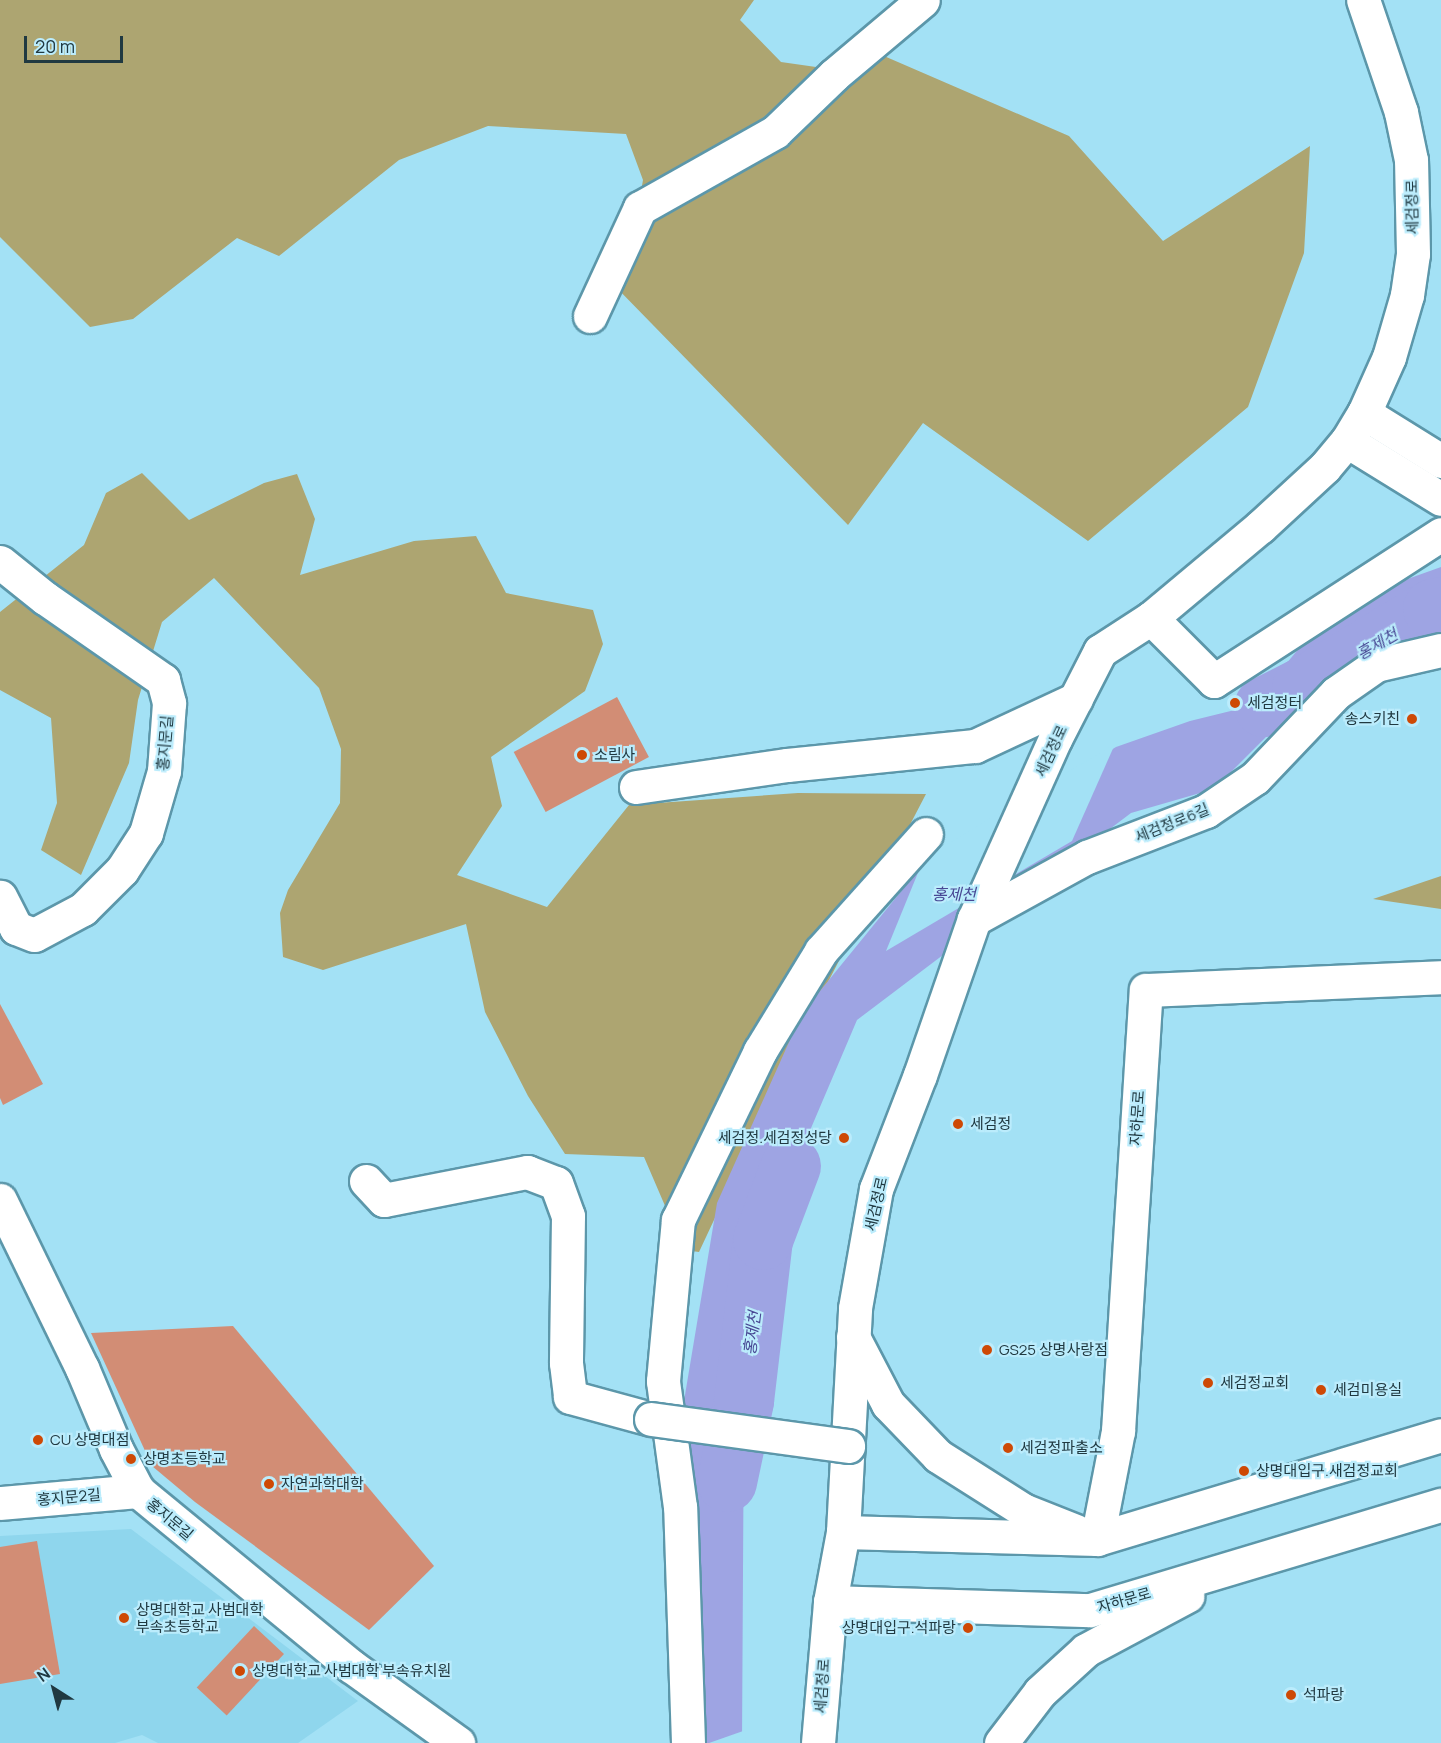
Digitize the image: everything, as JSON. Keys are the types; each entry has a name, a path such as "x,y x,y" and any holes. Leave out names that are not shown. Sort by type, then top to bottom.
{"street":[{"path":"590,316 640,208 775,132 834,75 923,0"},
{"name":"세검정로","path":"818,1743 830,1602 843,1532 855,1308 876,1189 920,1075 980,905 1055,739 1100,651 1151,618 1294,498 1347,441 1364,413 1389,357 1407,295 1413,254 1414,211 1411,160 1401,112 1366,2"},
{"path":"1364,413 1441,461"},
{"path":"1347,441 1441,499"},
{"path":"1151,618 1214,681 1441,534"},
{"name":"홍지문길","path":"0,562 45,598 163,680 169,703 164,771 146,833 122,870 83,909 34,935 16,928 0,897"},
{"name":"세검정로6길","path":"980,905 1087,856 1206,811 1255,778 1336,693 1376,665 1441,650"},
{"name":"세검정로","path":"636,787 787,765 975,746 1076,699"},
{"path":"688,1743 680,1507 663,1381 678,1220 760,1051 821,951 926,834"},
{"name":"자하문로","path":"1097,1539 1118,1431 1146,990 1441,977"},
{"path":"366,1180 384,1200 527,1172 556,1183 568,1216 566,1363 570,1397 651,1419 848,1446"},
{"name":"홍지문길","path":"0,1200 82,1368 116,1449 138,1491 351,1666 458,1743"},
{"path":"853,1337 888,1404 938,1456 1023,1510 1097,1539"},
{"path":"843,1532 1097,1539 1441,1435"},
{"name":"홍지문2길","path":"0,1503 138,1491"},
{"name":"자하문로","path":"830,1602 1090,1610 1441,1505"},
{"path":"1001,1743 1040,1692 1086,1650 1248,1564"}],"shaded area":[{"path":"0,0 754,0 740,20 781,62 851,72 884,56 1069,136 1163,241 1310,146 1304,253 1248,407 1088,541 923,423 848,525 612,283 630,254 643,180 626,134 488,126 399,160 279,256 237,238 133,319 90,327 0,237"},
{"path":"142,473 189,520 264,483 297,474 315,519 300,575 414,541 476,536 506,593 593,610 603,644 585,691 491,757 502,806 457,875 547,907 629,805 798,793 926,794 804,1028 699,1252 684,1250 644,1157 565,1154 528,1096 485,1012 466,924 323,970 283,957 280,913 288,890 340,803 341,749 319,688 214,578 162,622 138,700 129,763 81,875 41,850 57,803 51,718 0,690 0,612 84,545 106,493"},
{"path":"1441,876 1441,909 1373,899"},
{"name":"상명대학교 사범대학 부속초등학교","path":"131,1529 358,1701 298,1743 158,1743 142,1735 115,1743 0,1743 0,1536"}],"water":[{"name":"홍제천","path":"1441,567 1441,618 1358,645 1214,789 1131,813 857,1020 763,1241 744,1401 742,1743 704,1743 684,1401 717,1203 802,1013 925,862 1116,747 1190,721 1251,706 1320,623 1388,586"}],"pier":[{"path":"1115,744 1072,841 886,951 924,858"},
{"path":"746,1730 745,1743 709,1743"}],"building":[{"name":"소림사","path":"617,697 649,757 546,812 514,752"},
{"path":"0,1004 43,1084 3,1105 0,1098"},
{"name":"자연과학대학","path":"233,1326 434,1566 369,1630 195,1502 152,1466 91,1333"},
{"path":"37,1541 60,1674 0,1684 0,1547"},
{"name":"상명대학교 사범대학 부속유치원","path":"254,1626 284,1654 227,1715 197,1687"}],"waterway":[{"name":"홍제천","path":"1264,707 1302,688 1433,609 1441,607"},
{"name":"홍제천","path":"727,1482 744,1401 763,1240 791,1166"}],"place":[{"name":"세검정터","path":"1235,703"},
{"name":"송스키친","path":"1412,719"},
{"name":"소림사","path":"582,755"},
{"name":"세검정","path":"958,1124"},
{"name":"세검정.세검정성당","path":"844,1138"},
{"name":"GS25 상명사랑점","path":"987,1350"},
{"name":"세검정교회","path":"1208,1383"},
{"name":"세검미용실","path":"1321,1390"},
{"name":"CU 상명대점","path":"38,1440"},
{"name":"세검정파출소","path":"1008,1448"},
{"name":"상명초등학교","path":"131,1459"},
{"name":"상명대입구.새검정교회","path":"1244,1471"},
{"name":"자연과학대학","path":"269,1484"},
{"name":"상명대학교 사범대학 부속초등학교","path":"124,1618"},
{"name":"상명대입구.석파랑","path":"968,1628"},
{"name":"상명대학교 사범대학 부속유치원","path":"240,1671"},
{"name":"석파랑","path":"1291,1695"}]}
